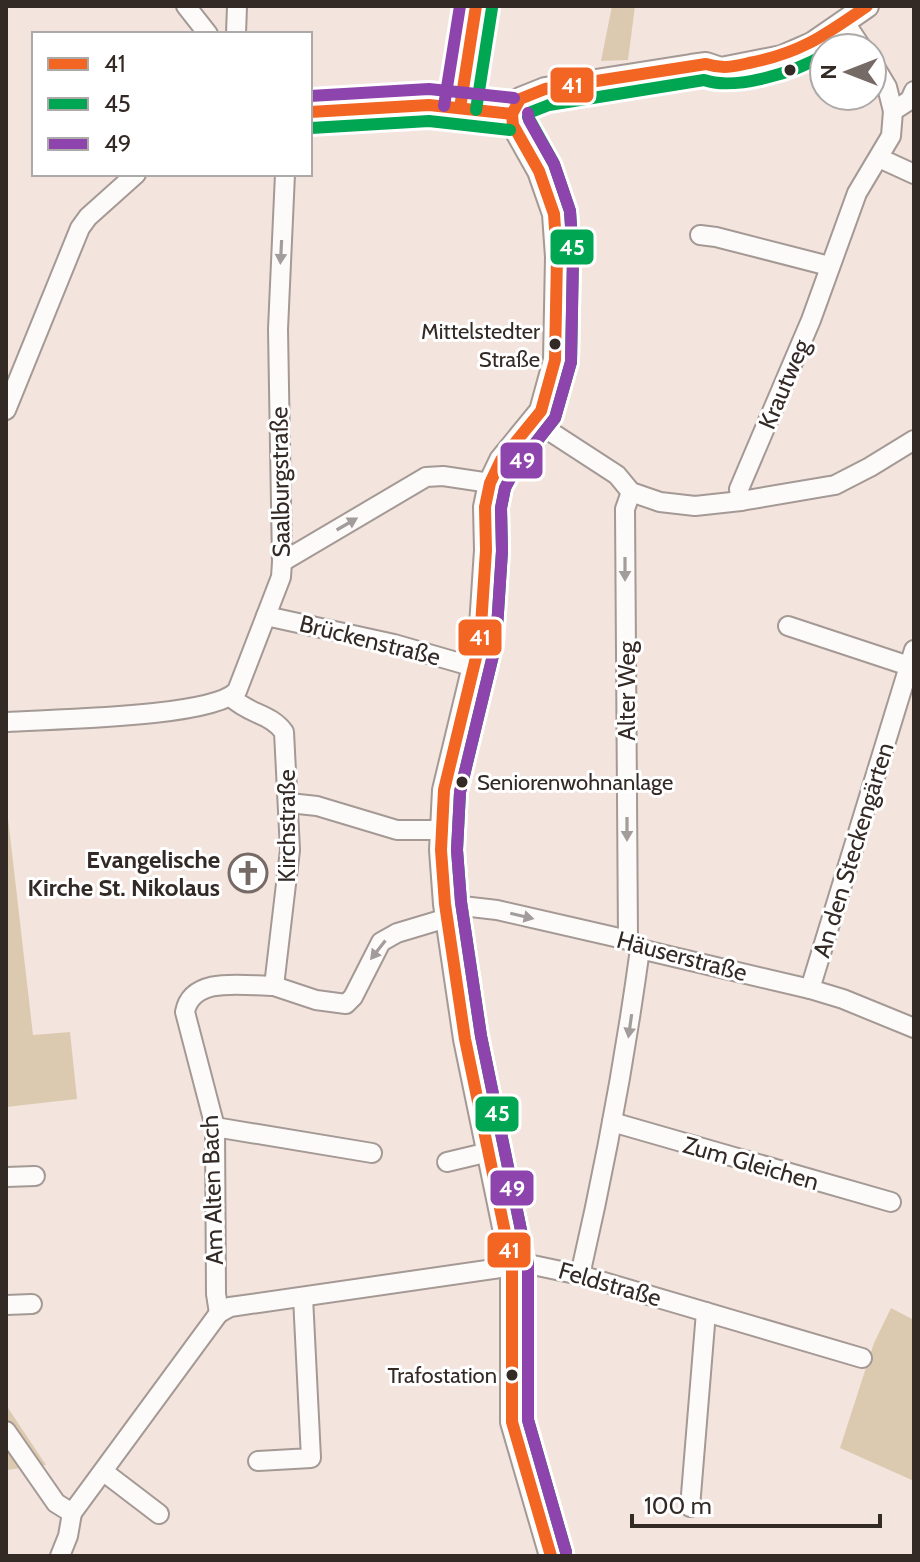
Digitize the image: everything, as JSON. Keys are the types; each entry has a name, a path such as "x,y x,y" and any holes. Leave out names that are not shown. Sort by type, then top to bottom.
{"street":[{"path":"186,6 206,32"},
{"path":"236,32 237,6"},
{"path":"460,108 476,6"},
{"path":"551,1556 512,1422 512,1266 465,1039 446,911 440,830 444,790 474,667 484,605 485,507 490,483 501,460 534,421 547,393 555,360 556,232 547,190 517,136 512,114 520,99 545,89 706,64 721,69 782,57 812,44 867,6"},
{"path":"844,21 851,32"},
{"path":"888,91 893,111 910,100 914,91"},
{"path":"312,112 429,105 512,114"},
{"name":"Krautweg","path":"741,501 739,489 789,374 857,193 891,136 893,111"},
{"path":"879,158 914,174"},
{"path":"6,410 80,228 134,176"},
{"name":"Saalburgstraße","path":"231,697 243,678 281,577 278,329 285,176"},
{"path":"700,235 829,266"},
{"path":"534,421 617,475 631,492 676,504 716,505 835,485 914,440"},
{"path":"282,562 411,485 434,476 490,483"},
{"name":"Alter Weg","path":"580,1275 629,1036 634,944 625,509 631,492"},
{"name":"Brückenstraße","path":"266,616 394,644 474,667"},
{"name":"An den Steckengärten","path":"788,626 913,655 810,989"},
{"path":"6,722 150,714 231,697"},
{"name":"Kirchstraße","path":"231,697 252,713 275,720 284,732 289,803 288,879 274,986"},
{"path":"289,803 317,806 397,830 440,830"},
{"name":"Häuserstraße","path":"446,911 497,910 634,944 810,989 914,1028"},
{"path":"274,986 316,1000 346,1004 353,997 381,942 446,911"},
{"name":"Am Alten Bach","path":"219,1313 216,1294 215,1127 185,1012 190,998 200,989 274,986"},
{"name":"Zum Gleichen","path":"612,1122 891,1202"},
{"path":"215,1127 372,1153"},
{"path":"447,1162 489,1152"},
{"path":"6,1177 35,1176"},
{"name":"Feldstraße","path":"512,1266 539,1265 580,1275 862,1358"},
{"path":"60,1556 72,1513 219,1313 230,1307 512,1266"},
{"path":"258,1461 311,1458 303,1297"},
{"path":"6,1305 32,1304"},
{"path":"690,1507 706,1312"},
{"path":"6,1431 56,1503 72,1513"},
{"path":"104,1472 159,1514"}],"shaded area":[{"path":"612,6 635,6 628,60 601,61"},
{"path":"6,801 33,1035 70,1032 77,1099 6,1107"},
{"path":"891,1308 914,1320 914,1481 840,1448 874,1343"},
{"path":"6,1405 46,1465 6,1470"}],"transit line":[{"name":"49","path":"444,106 460,6"},
{"name":"41","path":"460,108 476,6"},
{"name":"41","path":"551,1556 512,1422 512,1266 465,1039 445,904 441,850 444,790 480,641 486,550 485,507 490,483 501,460 541,411 555,360 557,257 554,214 539,171 513,125 512,114 520,99 545,89 706,64 733,66 767,59 825,34 867,6"},
{"name":"45","path":"476,110 492,8"},
{"name":"45","path":"566,1552 528,1420 528,1264 481,1036 461,902 457,850 460,792 496,643 502,551 501,508 505,488 515,469 555,418 571,362 573,257 570,211 554,164 528,117 531,112 549,105 704,80 717,83 748,81 808,63"},
{"name":"49","path":"312,96 429,89 514,98"},
{"name":"41","path":"312,112 429,105 512,114"},
{"name":"49","path":"528,113 554,164 570,211 573,257 571,362 555,418 515,469 505,488 501,508 502,551 496,643 460,792 457,850 461,902 481,1036 528,1264 528,1420 566,1552"},
{"name":"45","path":"312,128 429,121 510,130"}],"place":[{"name":"Mittelstedter Straße","path":"555,344"},
{"name":"Seniorenwohnanlage","path":"462,782"},
{"name":"Evangelische Kirche St. Nikolaus","path":"248,873"},
{"name":"Trafostation","path":"512,1375"}]}
